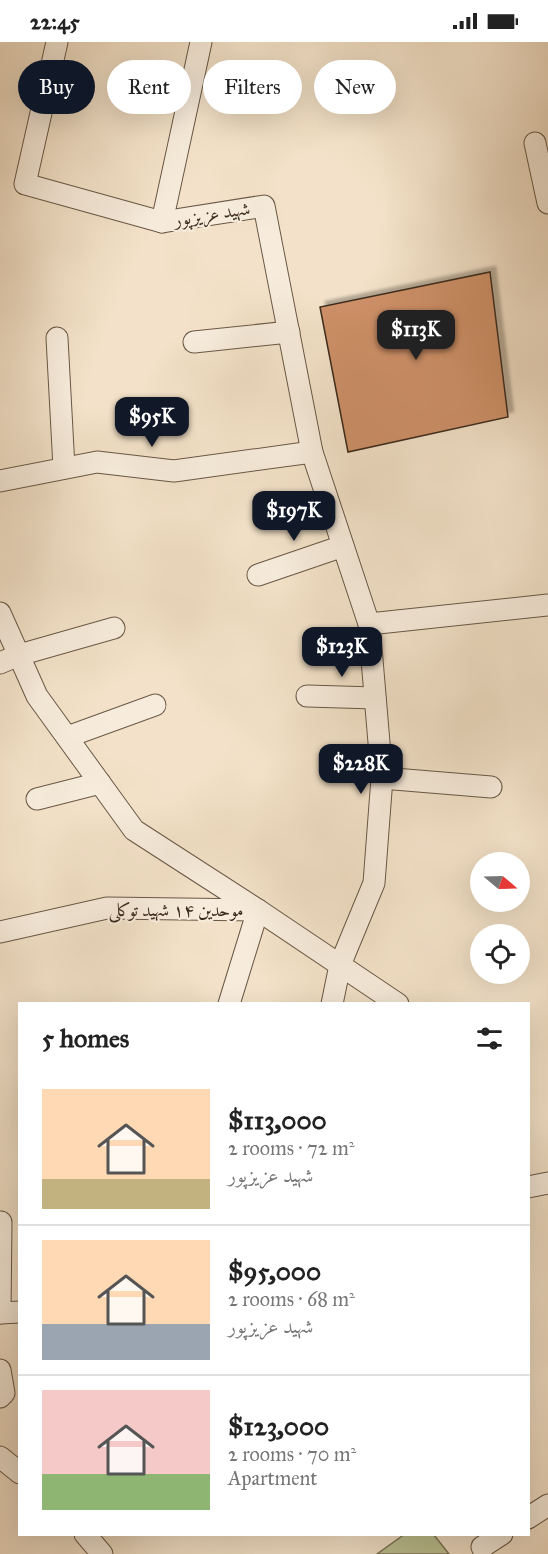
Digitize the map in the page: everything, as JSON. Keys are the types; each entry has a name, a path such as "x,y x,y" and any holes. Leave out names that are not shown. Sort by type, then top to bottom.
{"street":[{"name":"شهید عزیزپور","path":"57,42 25,184 162,222 264,206 312,452 369,624 382,778 374,884 340,965 332,1002"},
{"path":"162,222 201,42"},
{"path":"535,143 548,203"},
{"path":"194,342 289,332"},
{"path":"57,338 64,468"},
{"path":"0,481 97,462 174,471 312,452"},
{"path":"258,575 343,546"},
{"path":"369,624 548,605"},
{"path":"0,613 9,659 134,830 258,910 231,1002"},
{"path":"9,659 114,627"},
{"path":"307,696 375,698"},
{"path":"66,737 155,705"},
{"path":"382,778 491,787"},
{"path":"37,799 100,783"},
{"name":"موحدین ۱۴ شهید توکلی","path":"0,932 108,909 258,910 395,1002"},
{"path":"530,1187 548,1183"},
{"path":"1,1222 0,1313 18,1312"},
{"path":"0,1370 4,1393 0,1397"},
{"path":"0,1456 18,1471"},
{"path":"530,1517 548,1505"},
{"path":"87,1536 102,1554"},
{"path":"482,1545 498,1536"}],"green space":[{"path":"402,1536 435,1536 449,1554 377,1554"}],"building":[{"path":"490,272 508,417 348,452 320,307"}]}
